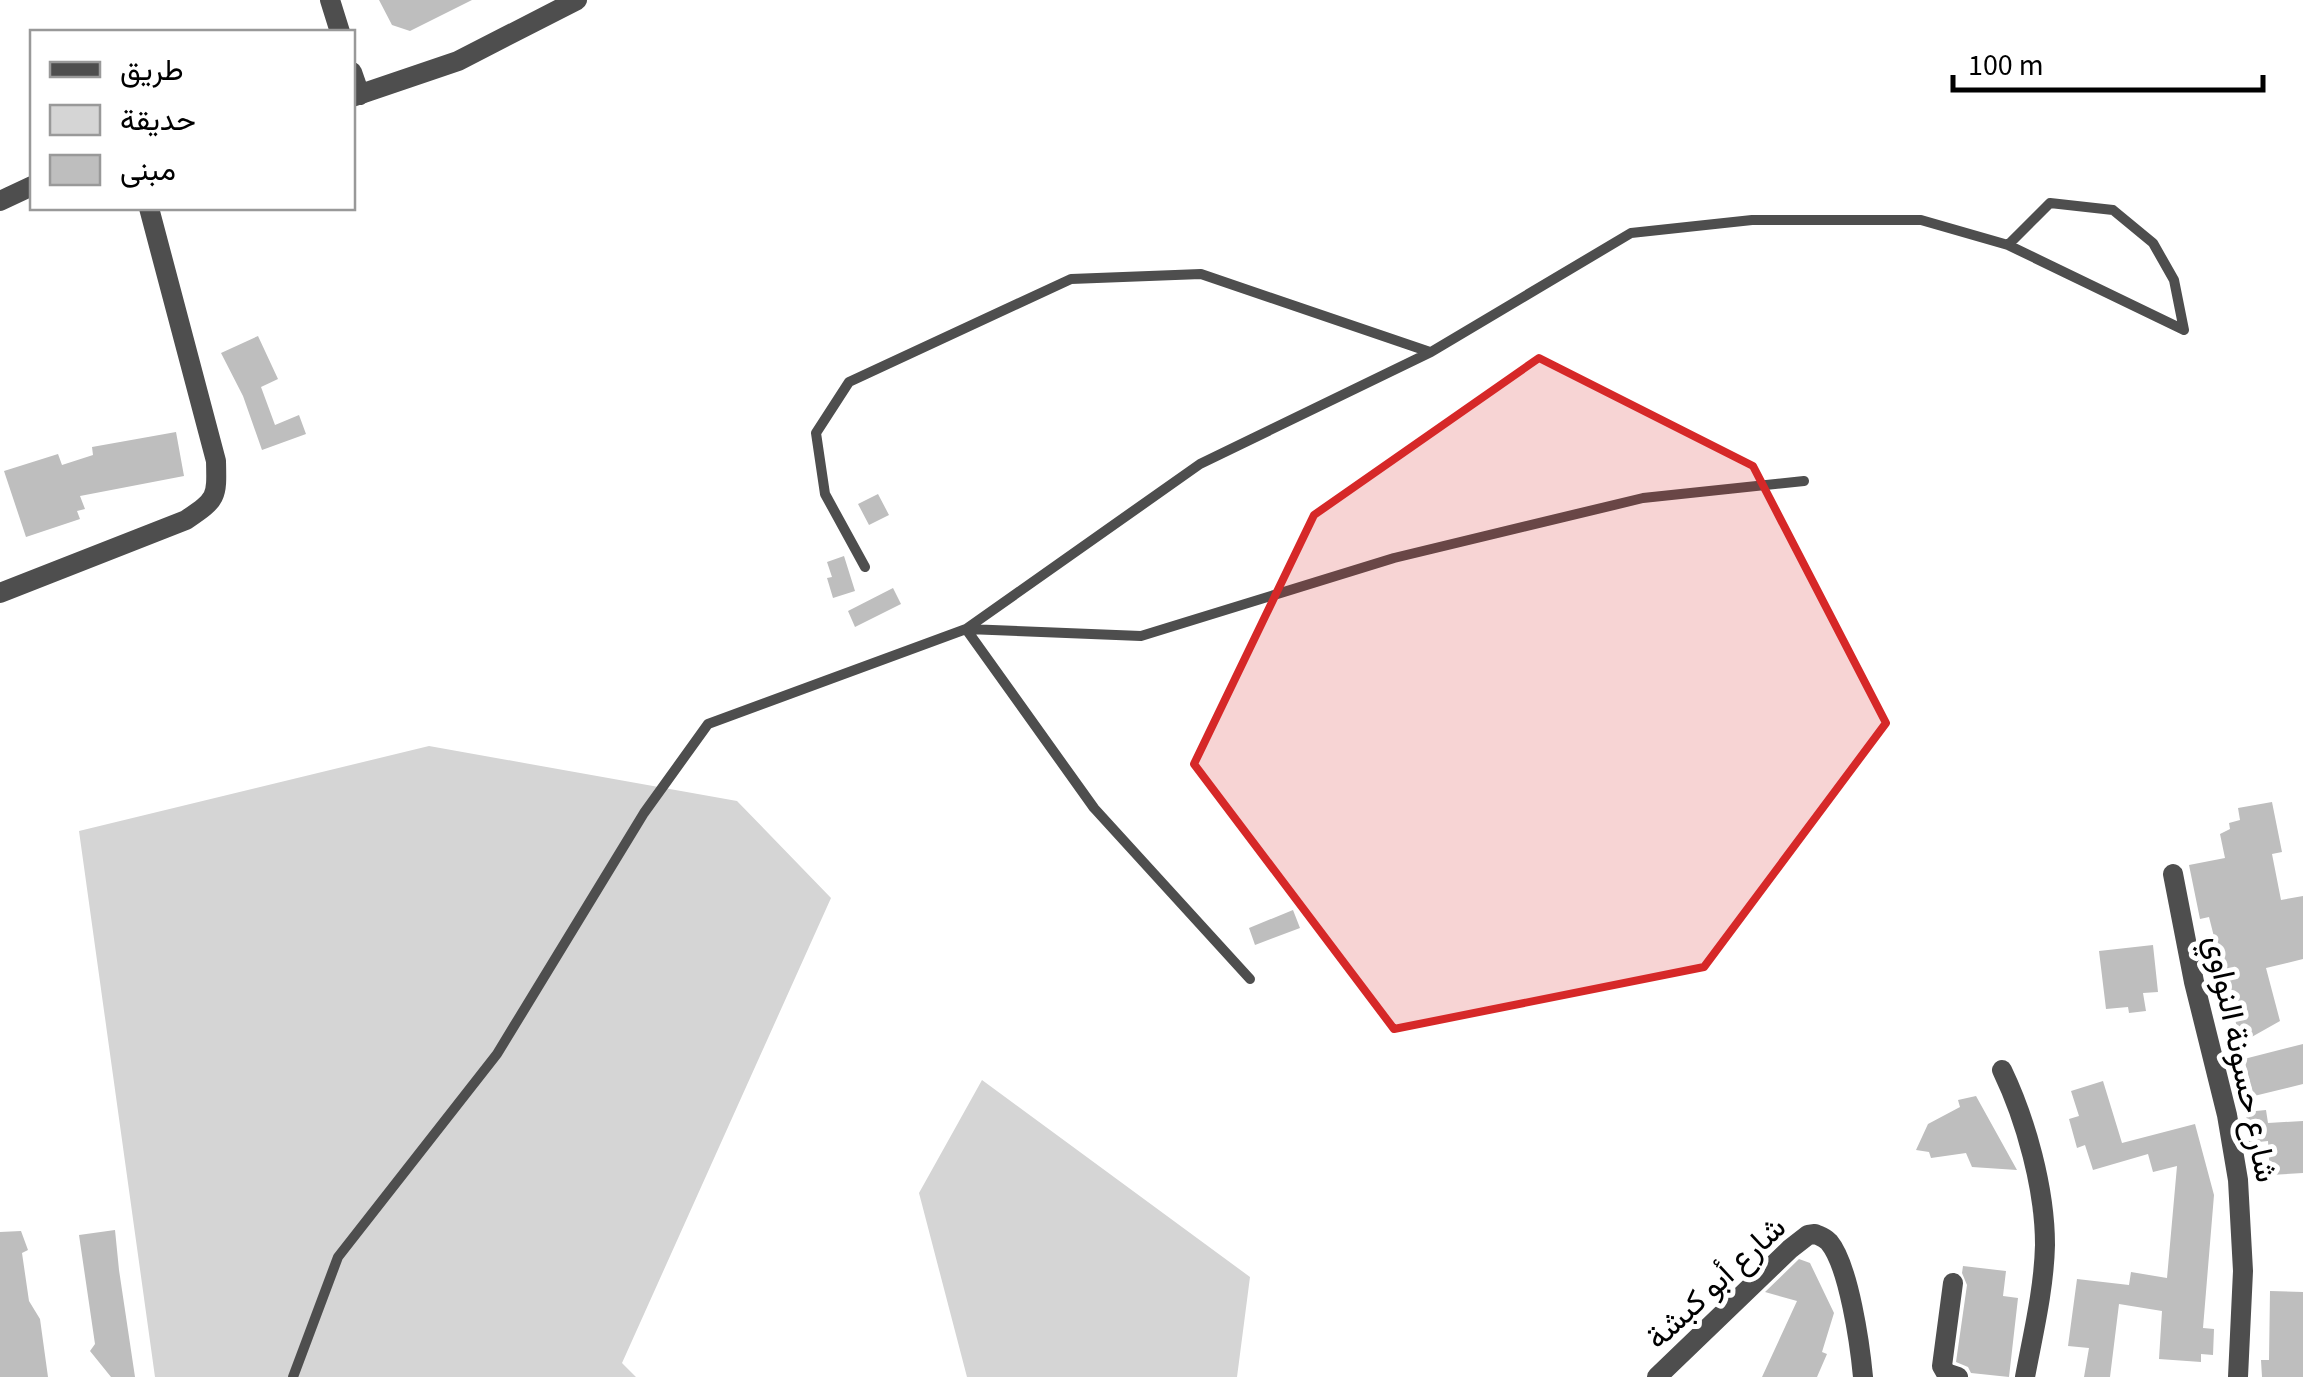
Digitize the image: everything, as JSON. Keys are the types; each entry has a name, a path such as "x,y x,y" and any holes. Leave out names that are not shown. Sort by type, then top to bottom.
{"street":[{"path":"330,0 339,30"},
{"path":"356,96 458,60 577,0"},
{"path":"0,202 30,187"},
{"path":"0,593 186,520 210,504 217,489 216,461 150,210"},
{"name":"شارع حسونة النواوي","path":"2173,874 2238,1180 2242,1271 2238,1377"},
{"path":"2002,1070 2026,1135 2037,1179 2045,1241 2038,1312 2025,1377"},
{"name":"شارع أبو كبشة","path":"1658,1377 1790,1249 1815,1234 1830,1244 1838,1259 1854,1317 1863,1377"},
{"path":"1953,1283 1942,1366 1946,1373 1958,1377"}],"lane":[{"path":"293,1377 338,1257 497,1054 644,813 708,724 966,629 1200,464 1430,352 1631,234 1752,220 1921,220 2008,245 2184,330 2174,280 2153,243 2113,210 2050,203 2008,245"},
{"path":"865,566 824,494 816,433 849,382 1071,279 1201,274 1430,352"},
{"path":"966,629 1141,636 1394,558 1643,498 1804,481"},
{"path":"966,629 1094,808 1250,979"}],"highlighted area":[{"path":"1539,358 1753,466 1886,723 1704,967 1394,1029 1194,764 1314,515"}],"green space":[{"path":"429,746 737,801 831,898 622,1363 636,1377 155,1377 79,831"},
{"path":"982,1080 1250,1277 1237,1377 967,1377 919,1193"}],"building":[{"path":"379,0 472,0 410,31 392,25"},
{"path":"258,336 278,379 261,387 275,425 299,415 306,434 262,450 243,396 221,353"},
{"path":"176,432 184,476 80,496 85,509 77,511 80,519 26,537 4,471 58,454 62,465 93,455 92,447"},
{"path":"878,494 889,515 869,525 858,504"},
{"path":"844,556 855,591 833,598 827,562"},
{"path":"893,588 901,604 855,627 848,611"},
{"path":"2272,802 2282,852 2272,854 2281,900 2303,896 2303,959 2266,968 2280,1021 2241,1043 2209,917 2200,919 2189,865 2225,858 2220,834 2230,829 2229,823 2240,820 2238,808"},
{"path":"1293,910 1300,928 1255,945 1249,928"},
{"path":"2153,945 2158,992 2143,993 2146,1011 2129,1013 2128,1007 2106,1009 2099,951"},
{"path":"2303,1044 2303,1084 2254,1096 2244,1059"},
{"path":"2103,1081 2122,1143 2195,1124 2214,1195 2203,1328 2214,1329 2213,1355 2201,1354 2201,1362 2159,1359 2162,1311 2119,1304 2110,1377 2084,1377 2089,1348 2068,1346 2077,1279 2129,1285 2131,1272 2167,1278 2177,1166 2153,1172 2148,1154 2093,1170 2085,1145 2077,1148 2069,1119 2079,1116 2071,1091"},
{"path":"1976,1096 2017,1170 1972,1167 1966,1153 1931,1158 1929,1152 1916,1150 1928,1124 1960,1107 1958,1100"},
{"path":"2266,1110 2268,1123 2303,1121 2303,1173 2270,1175 2268,1141 2249,1143 2246,1112"},
{"path":"115,1230 135,1377 111,1377 90,1351 95,1344 79,1235"},
{"path":"21,1231 28,1250 22,1253 29,1301 40,1319 48,1377 0,1377 0,1232"},
{"path":"1799,1259 1810,1263 1834,1313 1822,1352 1827,1354 1817,1377 1762,1377 1797,1301 1765,1292"},
{"path":"1963,1266 2006,1271 2003,1296 2018,1298 2009,1377 1971,1373 1968,1367 1956,1362 1967,1285"},
{"path":"2270,1291 2303,1292 2303,1377 2262,1377 2261,1360 2269,1360"}]}
